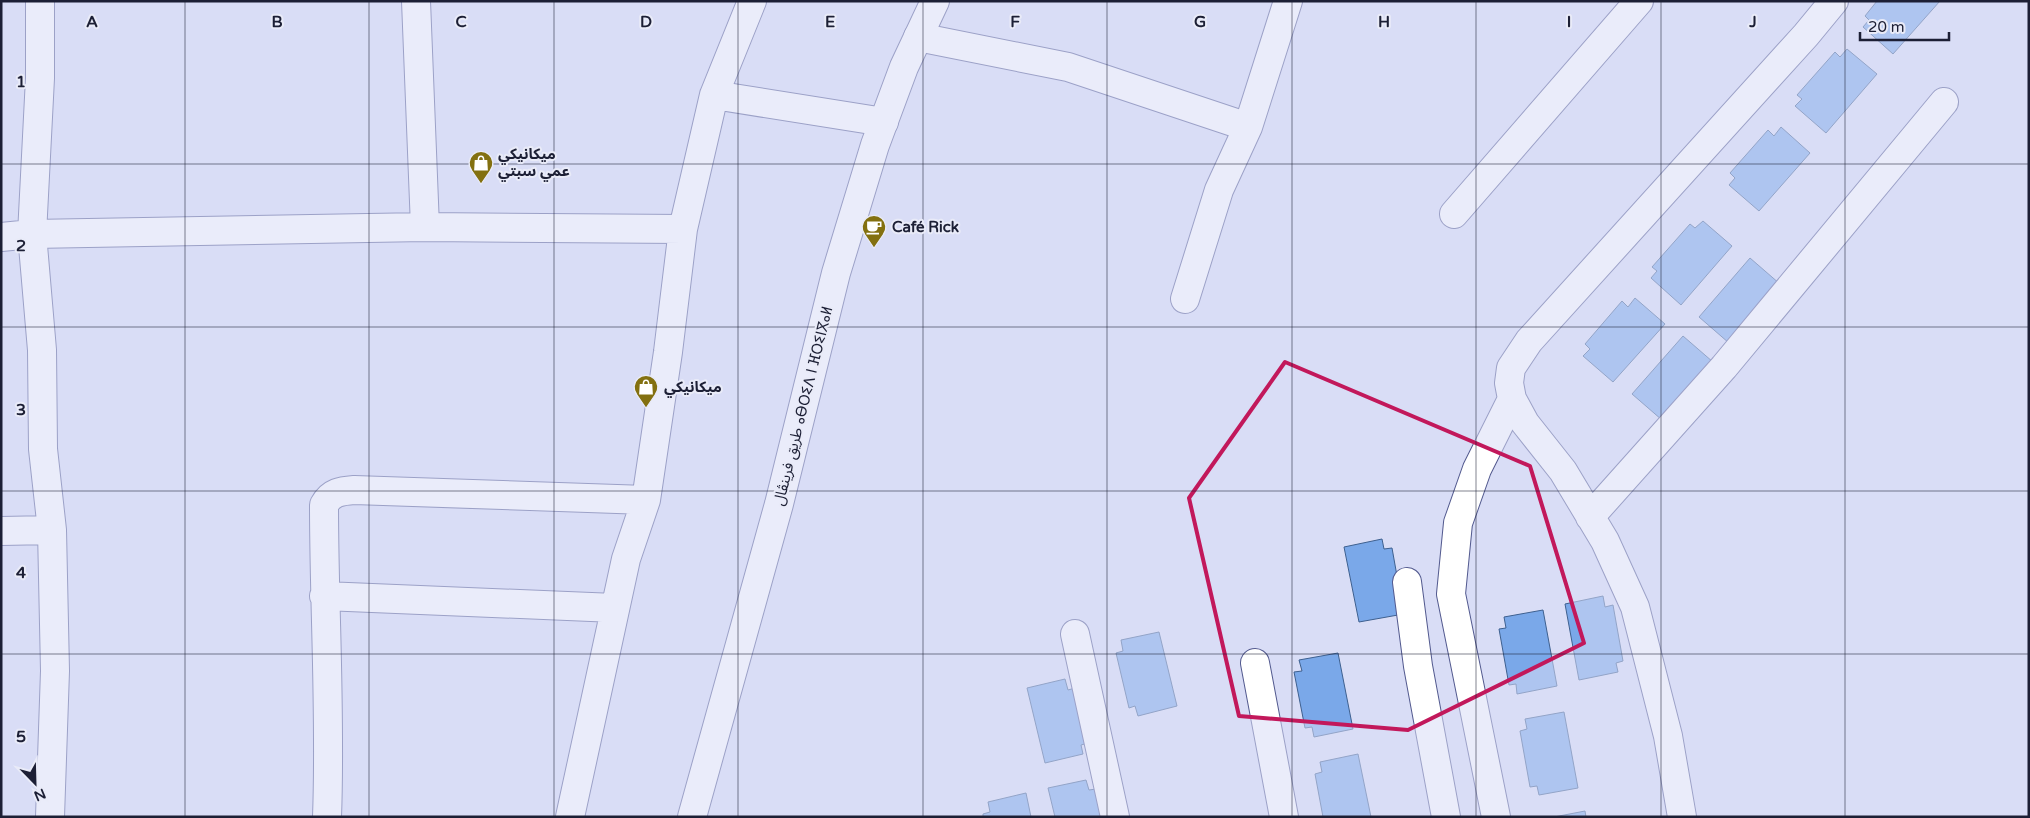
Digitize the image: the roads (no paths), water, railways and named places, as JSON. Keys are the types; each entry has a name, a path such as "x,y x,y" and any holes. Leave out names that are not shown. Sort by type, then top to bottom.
{"street":[{"path":"40,1 40,78 32,234 42,350 43,448 52,530 55,671 50,817"},
{"path":"416,1 425,227"},
{"path":"570,817 626,559 646,500 668,352 683,229 714,95 752,1"},
{"name":"طريق فرينڨال ⴰⴱⵔⵉⴷ ⵏ ⴼⵔⵉⵏⴳⴰⵍ","path":"692,817 779,504 836,273 884,122 904,67 935,1"},
{"path":"1185,298 1219,190 1248,126 1288,1"},
{"path":"1454,214 1639,1"},
{"path":"1682,817 1668,736 1635,607 1605,541 1563,471 1525,423 1512,399 1509,383 1511,368 1529,341 1806,35 1834,1"},
{"path":"918,38 1068,67 1248,126"},
{"path":"714,95 884,122"},
{"path":"1590,517 1724,367 1944,102"},
{"path":"1,237 32,234 425,227 683,229"},
{"path":"1496,817 1451,594 1458,523 1476,469 1512,399"},
{"path":"326,817 329,763 324,596 324,504 329,497 341,491 646,500"},
{"path":"1,531 52,530"},
{"path":"1406,582 1418,666 1446,817"},
{"path":"324,596 615,608"},
{"path":"1075,634 1115,817"},
{"path":"1255,663 1284,817"}],"place":[{"name":"ميكانيكي عمي سبتي","path":"481,184"},
{"name":"Café Rick","path":"874,248"},
{"name":"ميكانيكي","path":"646,408"}]}
